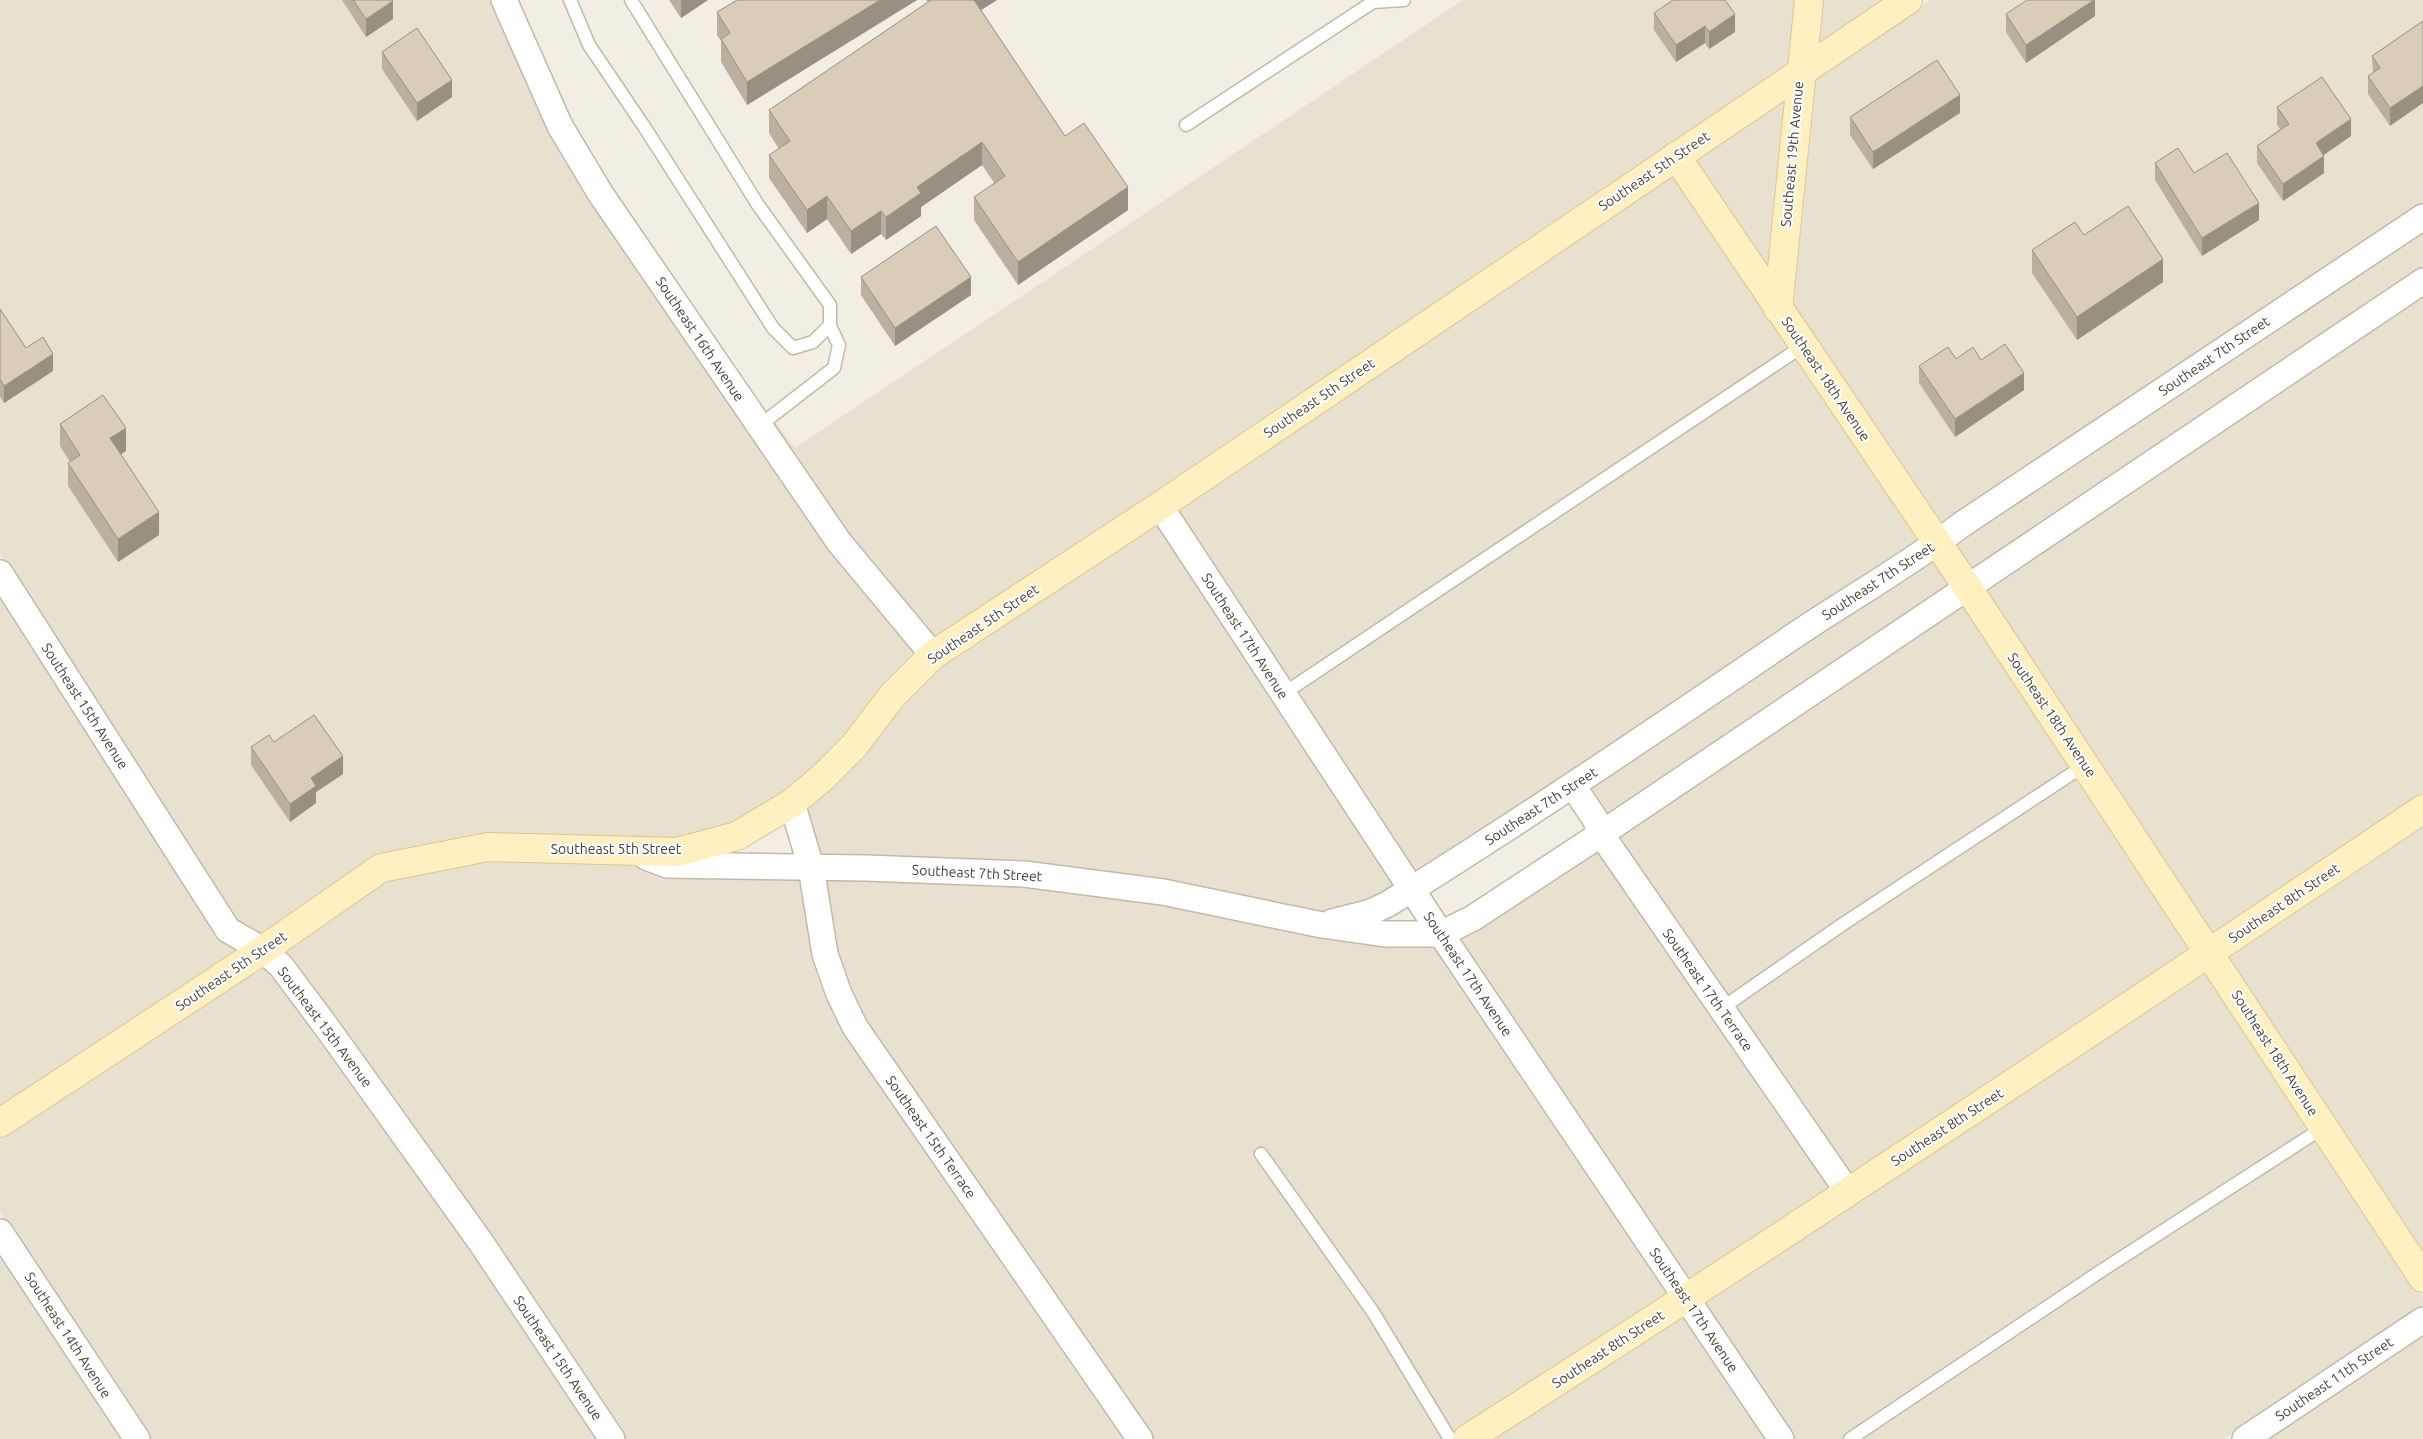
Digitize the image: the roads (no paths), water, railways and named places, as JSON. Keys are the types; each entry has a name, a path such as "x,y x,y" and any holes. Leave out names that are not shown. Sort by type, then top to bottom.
{"street":[{"name":"Southeast 16th Avenue","path":"504,0 560,126 600,193 839,542 933,656"},
{"name":"Southeast 19th Avenue","path":"1778,309 1808,0"},
{"name":"Southeast 5th Street","path":"0,1123 263,950 381,868 488,847 677,852 737,836 792,802 823,777 854,746 892,696 933,656 1160,506 1908,0"},
{"name":"Southeast 18th Avenue","path":"1676,156 1968,588 2423,1278"},
{"name":"Southeast 7th Street","path":"1322,925 1371,912 1412,889 1572,786 1790,638 1937,543 1961,525 2423,217"},
{"name":"Southeast 7th Street","path":"630,851 667,865 1024,874 1163,892 1322,925 1385,934 1441,934 1474,918 1601,834 2423,281"},
{"name":"Southeast 17th Avenue","path":"1160,506 1441,934 1781,1439"},
{"name":"Southeast 15th Avenue","path":"0,573 228,930 263,950 281,966 482,1244 612,1439"},
{"name":"Southeast 17th Terrace","path":"1572,786 1595,819 1601,834 1848,1192"},
{"name":"Southeast 15th Terrace","path":"792,802 811,868 825,954 839,994 855,1027 1140,1439"},
{"name":"Southeast 8th Street","path":"1467,1439 1686,1300 2210,953 2423,809"},
{"name":"Southeast 14th Avenue","path":"0,1232 137,1439"},
{"name":"Southeast 11th Street","path":"2245,1439 2423,1320"}],"lane":[{"path":"570,0 589,45 645,128 773,328 793,348 813,342 830,326"},
{"path":"631,0 758,205 830,305 830,326 839,345 834,368 759,426"},
{"path":"1186,125 1372,2 1404,0"},
{"path":"1283,694 1803,346"},
{"path":"1722,1008 1843,924 2085,765"},
{"path":"1850,1439 2324,1127"},
{"path":"1261,1154 1373,1312 1450,1439"}]}
